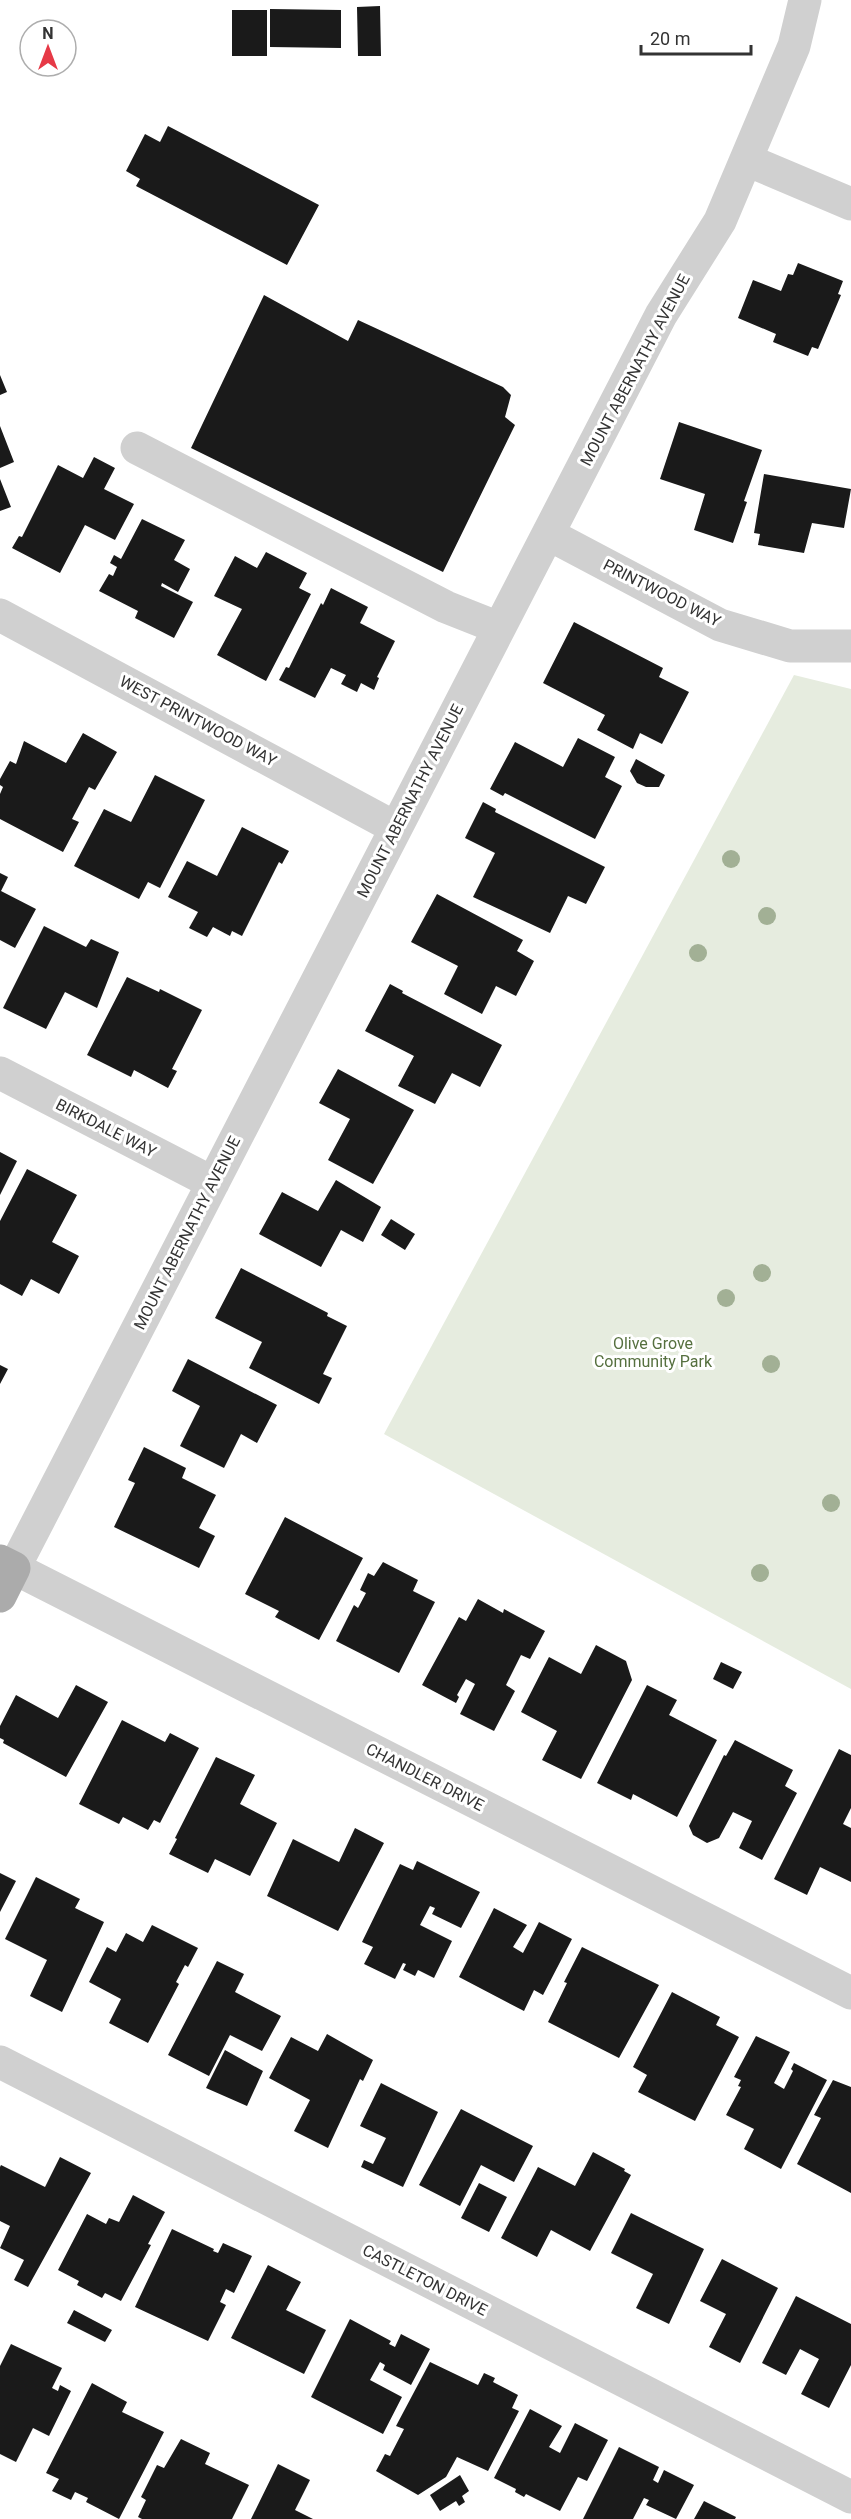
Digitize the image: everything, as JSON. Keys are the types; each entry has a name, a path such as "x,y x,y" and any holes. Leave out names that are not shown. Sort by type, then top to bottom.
{"street":[{"name":"MOUNT ABERNATHY AVENUE","path":"5,1575 213,1183 661,315 720,221 794,45 805,0"},
{"path":"747,160 851,204"},
{"path":"137,448 446,607 500,628"},
{"name":"PRINTWOOD WAY","path":"548,534 720,625 790,646 851,646"},
{"name":"WEST PRINTWOOD WAY","path":"0,615 396,828"},
{"name":"BIRKDALE WAY","path":"0,1073 213,1183"},
{"name":"CHANDLER DRIVE","path":"5,1575 851,1992"},
{"name":"CASTLETON DRIVE","path":"0,2062 851,2497"}],"green space":[{"name":"Olive Grove Community Park","path":"794,675 851,689 851,1689 384,1434"}],"building":[{"path":"380,6 381,56 358,56 357,7"},
{"path":"270,9 341,10 341,48 270,47"},
{"path":"232,10 267,10 267,56 232,56"},
{"path":"168,126 319,205 287,265 136,186 140,179 126,171 145,134 160,142"},
{"path":"798,263 843,281 838,294 841,295 818,349 812,347 808,356 773,342 776,334 738,318 753,280 781,291 788,274 793,275"},
{"path":"264,295 348,341 358,320 503,387 511,395 505,417 515,425 443,572 191,448"},
{"path":"0,375 7,392 0,395"},
{"path":"679,422 762,450 744,501 747,502 733,543 694,530 705,494 660,479"},
{"path":"0,426 14,462 0,468"},
{"path":"94,457 115,468 104,489 134,504 115,540 85,525 60,573 12,548 19,536 22,537 58,465 83,478"},
{"path":"764,474 851,489 844,528 812,523 804,553 758,545 760,534 754,533"},
{"path":"0,479 11,507 0,511"},
{"path":"142,519 185,540 174,560 190,569 178,592 162,583 161,586 193,602 174,638 135,618 138,611 99,591 109,574 113,576 117,567 110,563 114,555 121,559"},
{"path":"266,552 307,573 299,588 311,594 266,681 217,655 242,609 214,596 235,556 257,568"},
{"path":"331,588 368,607 360,623 395,641 377,677 379,678 374,690 361,683 357,692 341,684 346,675 331,668 315,698 279,680 286,667 289,668 321,603 323,605"},
{"path":"574,622 663,668 659,677 689,692 662,744 640,733 633,749 597,730 605,715 543,683"},
{"path":"83,733 117,752 95,790 89,787 72,819 79,822 63,852 0,819 0,794 3,787 0,785 0,779 10,761 16,764 24,741 66,763"},
{"path":"578,738 615,757 605,777 622,786 595,839 505,793 503,796 490,789 515,742 563,767"},
{"path":"636,759 665,775 659,787 646,787 637,783 630,771"},
{"path":"155,775 205,800 160,888 148,882 139,899 74,866 104,809 131,822"},
{"path":"483,802 496,809 495,812 605,867 586,904 568,896 550,933 473,897 495,853 465,838"},
{"path":"242,827 289,851 282,864 279,862 242,936 232,931 230,936 213,927 207,937 189,928 198,912 168,897 187,861 217,876"},
{"path":"0,873 8,877 1,891 36,909 15,948 0,940"},
{"path":"437,894 523,940 517,951 534,961 516,996 496,986 482,1014 444,994 458,966 411,942"},
{"path":"44,926 86,947 91,939 119,952 97,1008 65,992 46,1029 3,1008"},
{"path":"127,977 159,992 160,989 202,1010 172,1069 177,1071 168,1088 134,1070 131,1077 87,1055"},
{"path":"390,984 403,991 402,993 502,1045 480,1087 452,1073 435,1104 398,1086 414,1056 365,1031"},
{"path":"338,1069 414,1110 373,1184 328,1160 350,1119 319,1103"},
{"path":"0,1152 17,1161 0,1195"},
{"path":"27,1169 77,1195 52,1242 79,1256 59,1294 31,1279 22,1296 0,1284 0,1221"},
{"path":"336,1180 381,1207 363,1242 341,1230 321,1267 259,1234 282,1192 318,1211"},
{"path":"391,1219 415,1234 405,1250 381,1235"},
{"path":"241,1268 328,1313 327,1316 347,1326 323,1374 332,1378 319,1404 249,1368 262,1342 215,1318"},
{"path":"188,1359 277,1405 257,1443 241,1434 224,1468 180,1446 200,1406 172,1391"},
{"path":"0,1365 8,1369 0,1384"},
{"path":"144,1447 186,1468 182,1478 216,1495 199,1528 215,1536 199,1568 114,1527 135,1483 128,1480"},
{"path":"285,1517 363,1558 319,1640 275,1617 279,1611 245,1594"},
{"path":"383,1562 418,1580 413,1591 435,1602 399,1673 336,1641 354,1605 358,1608 366,1593 360,1590 368,1573 374,1576"},
{"path":"478,1599 503,1613 504,1609 545,1631 530,1659 521,1655 506,1685 515,1691 494,1731 460,1714 475,1684 466,1679 457,1695 459,1697 456,1703 422,1685 459,1617 466,1621"},
{"path":"596,1645 626,1661 632,1680 581,1779 542,1760 557,1731 521,1712 549,1657 581,1674"},
{"path":"721,1662 742,1672 733,1689 713,1679"},
{"path":"76,1685 108,1702 66,1777 3,1743 4,1740 0,1738 0,1726 16,1695 58,1718"},
{"path":"647,1685 677,1700 669,1715 717,1740 677,1817 633,1794 631,1800 597,1783"},
{"path":"122,1720 165,1742 170,1733 199,1748 160,1823 154,1820 148,1830 123,1817 119,1824 79,1804"},
{"path":"735,1740 793,1770 785,1786 797,1793 762,1860 739,1848 752,1821 733,1812 719,1838 707,1843 693,1835 689,1826 724,1755 726,1756"},
{"path":"839,1749 851,1755 851,1808 843,1824 851,1828 851,1882 820,1867 807,1895 774,1879"},
{"path":"216,1757 255,1775 240,1804 277,1823 250,1876 215,1859 208,1873 169,1854"},
{"path":"355,1828 384,1843 338,1931 267,1896 293,1839 339,1862"},
{"path":"417,1861 480,1892 461,1928 432,1914 435,1908 430,1906 420,1925 452,1941 434,1978 418,1970 415,1976 403,1970 406,1964 403,1963 395,1979 364,1964 373,1947 362,1942 400,1864 413,1870"},
{"path":"0,1873 16,1881 0,1912"},
{"path":"36,1877 80,1899 75,1908 104,1922 62,2012 30,1996 47,1960 5,1939"},
{"path":"494,1908 527,1925 513,1947 523,1953 539,1922 572,1939 543,1995 534,1990 524,2011 459,1977"},
{"path":"152,1925 198,1948 188,1967 185,1965 176,1982 179,1984 148,2043 109,2023 121,1999 89,1982 107,1947 116,1952 126,1933 143,1942"},
{"path":"582,1947 659,1985 619,2058 548,2022 567,1983 564,1982"},
{"path":"217,1961 244,1974 235,1992 281,2016 262,2051 230,2035 209,2076 168,2055"},
{"path":"672,1992 720,2017 716,2025 739,2037 695,2121 638,2092 647,2075 633,2067"},
{"path":"327,2034 373,2060 363,2081 360,2079 328,2148 294,2131 310,2100 269,2078 291,2037 318,2051"},
{"path":"756,2036 790,2052 774,2083 784,2089 793,2071 791,2069 794,2063 827,2080 781,2169 744,2149 754,2129 726,2115 741,2087 738,2086 741,2080 734,2077"},
{"path":"225,2050 263,2071 247,2106 206,2088"},
{"path":"833,2080 851,2087 851,2193 797,2164 821,2118 814,2115"},
{"path":"381,2083 438,2112 403,2187 361,2167 364,2160 373,2164 386,2138 360,2126"},
{"path":"461,2109 533,2146 514,2182 481,2165 460,2206 419,2185"},
{"path":"593,2152 625,2169 624,2171 631,2175 590,2251 551,2230 537,2257 501,2238 538,2167 575,2186"},
{"path":"60,2157 91,2173 28,2287 14,2280 24,2260 0,2248 10,2226 0,2221 0,2167 1,2165 45,2187"},
{"path":"479,2183 507,2197 489,2232 461,2218"},
{"path":"133,2195 165,2212 148,2244 151,2245 121,2301 105,2293 102,2298 77,2285 79,2281 58,2270 87,2214 106,2224 109,2218 119,2222"},
{"path":"631,2213 704,2249 669,2324 636,2308 653,2274 611,2253"},
{"path":"172,2229 218,2253 223,2243 252,2256 234,2293 226,2289 220,2302 226,2305 208,2341 135,2307"},
{"path":"722,2259 778,2288 740,2363 709,2347 726,2314 700,2301"},
{"path":"268,2265 301,2282 286,2310 326,2330 304,2374 231,2338"},
{"path":"796,2296 851,2324 851,2365 829,2408 801,2394 819,2359 800,2349 786,2375 762,2363"},
{"path":"74,2310 112,2330 105,2342 67,2323"},
{"path":"350,2319 391,2341 389,2344 395,2347 401,2334 430,2349 411,2385 383,2370 385,2365 380,2362 370,2380 402,2397 383,2434 311,2397"},
{"path":"11,2344 62,2368 52,2388 58,2391 60,2385 71,2391 49,2436 33,2428 16,2462 0,2454 0,2366"},
{"path":"430,2362 478,2385 484,2373 495,2378 493,2382 518,2395 512,2408 519,2411 488,2471 457,2457 446,2477 418,2495 376,2471 385,2454 390,2456 404,2429 396,2426"},
{"path":"92,2383 127,2402 122,2412 164,2432 119,2519 86,2502 88,2498 75,2492 71,2500 52,2491 59,2479 46,2473"},
{"path":"530,2409 562,2426 549,2447 560,2453 575,2423 608,2440 587,2481 578,2477 560,2511 526,2494 524,2497 515,2492 516,2489 494,2478"},
{"path":"181,2439 210,2453 205,2464 249,2485 232,2519 142,2519 138,2517 146,2500 141,2497 157,2465 164,2468"},
{"path":"619,2447 659,2467 653,2480 658,2483 664,2470 694,2485 676,2519 646,2505 649,2500 644,2498 633,2519 583,2519"},
{"path":"278,2464 310,2480 295,2510 313,2519 251,2519"},
{"path":"460,2475 469,2491 462,2496 465,2502 459,2506 456,2501 440,2511 430,2495"},
{"path":"704,2501 736,2517 735,2519 694,2519"}]}
